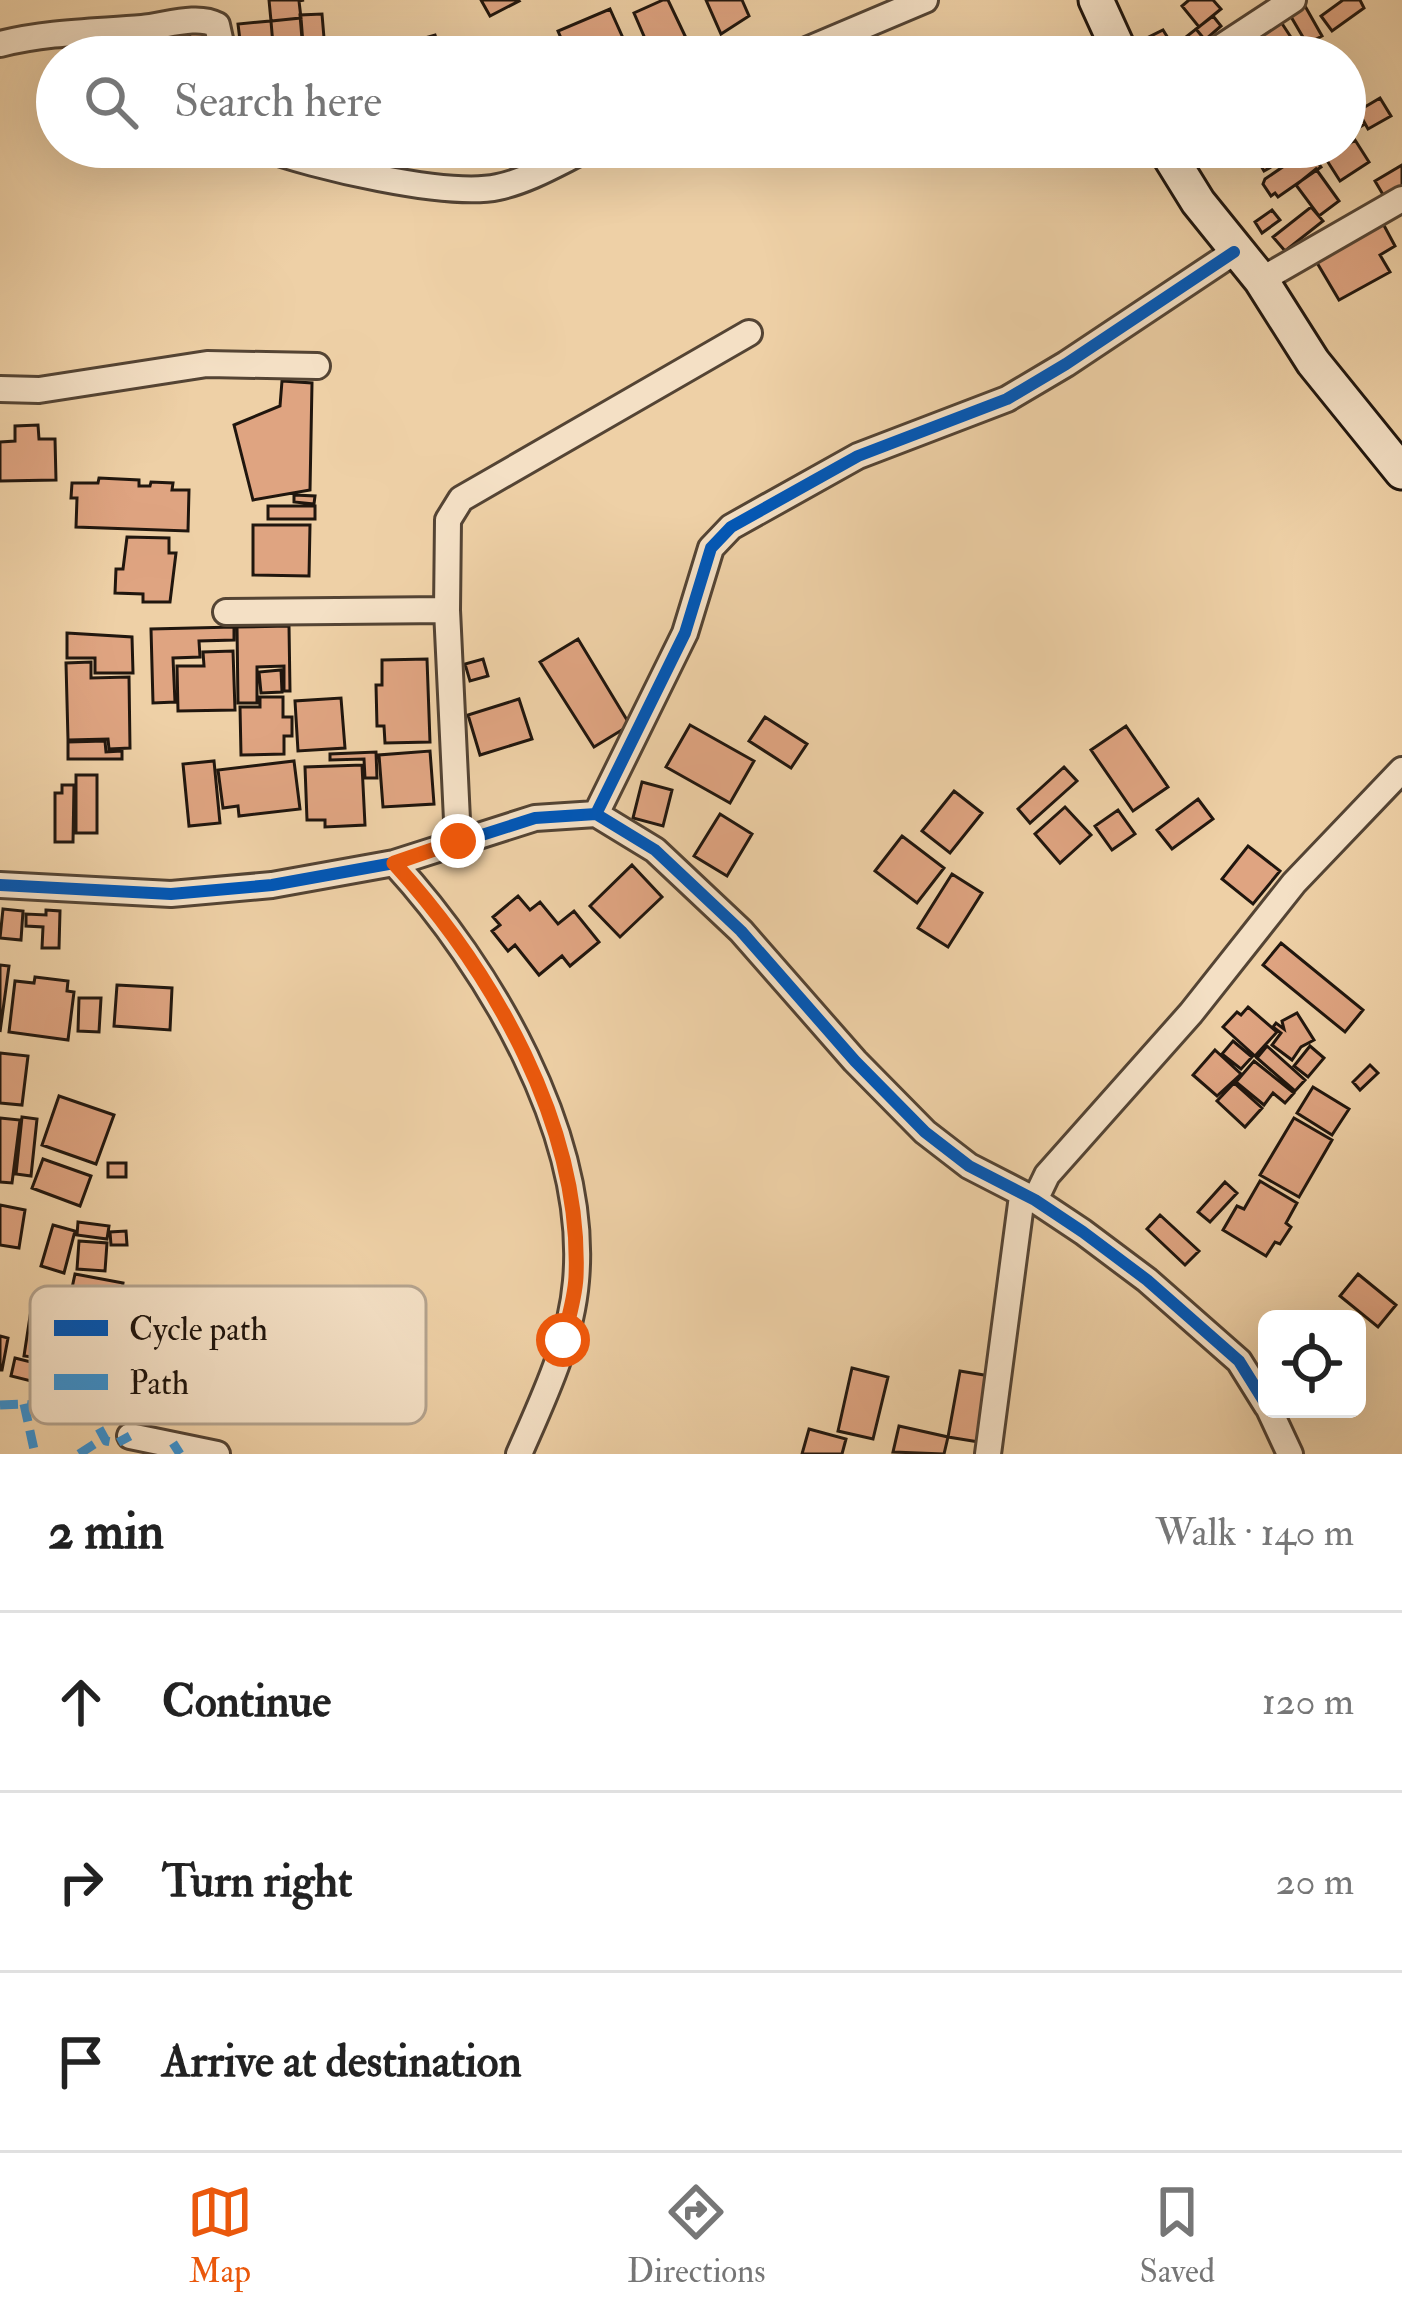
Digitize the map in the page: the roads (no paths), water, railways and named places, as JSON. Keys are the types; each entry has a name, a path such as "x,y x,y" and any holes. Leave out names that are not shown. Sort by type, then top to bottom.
{"street":[{"path":"840,36 925,0"},
{"path":"1096,0 1112,36"},
{"path":"1238,36 1293,0"},
{"path":"41,36 203,20 217,25 219,36"},
{"path":"0,44 36,37"},
{"path":"333,168 492,189 548,168"},
{"path":"1178,168 1234,252 1261,280 1312,362 1402,472"},
{"path":"1261,280 1402,199"},
{"path":"596,814 685,633 711,548 731,527 858,456 1007,399 1234,252"},
{"path":"458,841 447,610 448,520 461,499 748,333"},
{"path":"0,389 38,390 207,364 317,367"},
{"path":"226,612 447,610"},
{"path":"988,1454 1029,1198 1191,1013 1294,883 1402,770"},
{"path":"0,885 171,894 272,885 394,863 535,818 596,814 655,850 742,931 855,1061 925,1132 969,1166 1029,1198 1162,1293 1239,1361 1258,1391"},
{"path":"394,863 428,901 488,988 542,1094 565,1159 575,1229 576,1281 546,1396 519,1454"},
{"path":"1273,1418 1290,1454"},
{"path":"130,1436 217,1454"}]}
